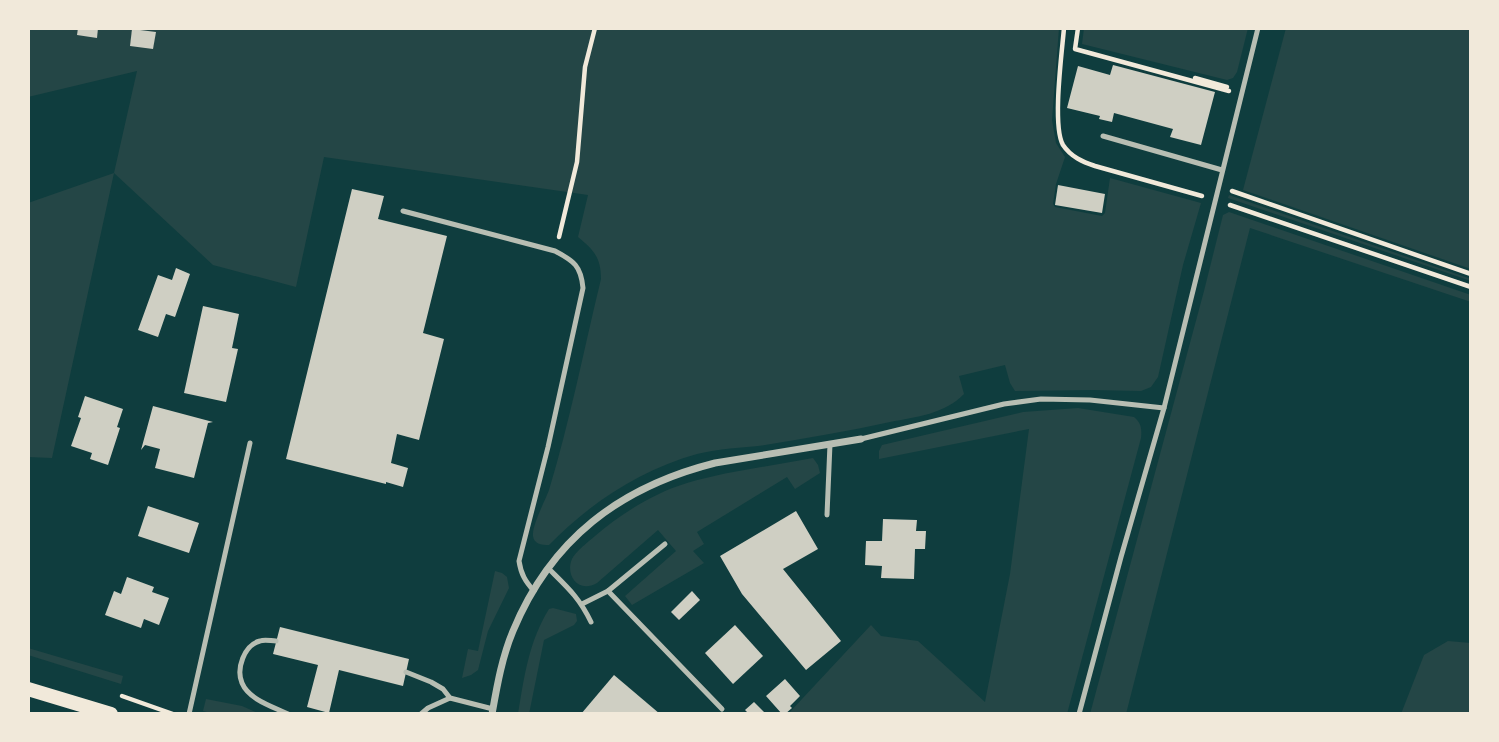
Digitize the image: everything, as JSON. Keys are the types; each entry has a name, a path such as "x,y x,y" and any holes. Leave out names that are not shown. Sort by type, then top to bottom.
{"main road":[{"path":"28,689 111,714"}],"street":[{"path":"493,711 507,648 521,614 548,568 592,522 631,495 671,475 715,463 861,439"}],"lane":[{"path":"1079,714 1164,408 1258,28"},
{"path":"1103,136 1222,170"},
{"path":"403,211 555,251 571,260 582,273 583,288 548,447 519,561 526,582 534,591"},
{"path":"861,439 1004,404 1041,399 1090,400 1164,408"},
{"path":"189,714 250,443"},
{"path":"827,515 830,444"},
{"path":"582,604 607,591 665,544"},
{"path":"548,568 582,604 591,622"},
{"path":"607,591 722,709"},
{"path":"276,641 262,640 251,645 244,654 240,669 242,684 262,702 288,714"},
{"path":"406,672 443,689 450,698 493,711"},
{"path":"421,714 450,698"}],"path":[{"path":"555,251 577,162 585,66 595,28"},
{"path":"1078,28 1075,49 1230,91 1227,86 1191,79"},
{"path":"1217,187 1471,274"}],"shaded area":[{"path":"28,28 1059,28 1052,120 1056,143 1065,157 1056,184 1053,204 1055,207 1102,216 1105,213 1110,178 1201,203 1183,265 1158,377 1151,387 1141,391 1015,391 1005,365 959,376 964,394 948,406 930,414 796,440 705,452 656,469 599,502 549,545 543,545 535,541 533,531 557,464 601,279 596,255 578,237 588,195 324,157 296,287 213,265 114,173 137,71 28,97"},
{"path":"1084,28 1248,28 1237,72 1233,78 1227,80 1082,44"},
{"path":"1286,28 1471,28 1471,269 1243,190"},
{"path":"114,173 52,458 28,457 28,203"},
{"path":"1229,195 1471,279 1471,281 1228,198"},
{"path":"1229,212 1471,295 1471,302 1250,228 1126,714 1090,714 1223,215"},
{"path":"1078,408 1134,417 1140,424 1141,438 1067,714 788,714 871,625 881,636 918,641 985,702 1010,574 1029,429 879,459 879,451 882,445 1023,412"},
{"path":"813,458 820,473 795,489 787,477 697,532 704,544 693,551 704,563 632,605 625,596 676,551 658,530 597,583 584,586 572,577 570,565 579,550 616,519 651,498 703,479"},
{"path":"495,571 507,577 509,588 488,631 478,670 462,678 468,649 478,651"},
{"path":"549,609 576,614 577,621 544,640 529,714 518,714 532,647 542,621"},
{"path":"1448,641 1471,643 1471,714 1401,714 1424,655"},
{"path":"28,648 123,676 121,684 28,655"},
{"path":"206,699 242,706 260,714 214,714 203,711"}],"building":[{"path":"78,28 98,28 97,38 77,35"},
{"path":"132,29 156,32 153,49 130,46"},
{"path":"1113,65 1215,92 1201,145 1170,137 1173,129 1114,113 1112,122 1099,119 1100,116 1067,108 1078,66 1110,75"},
{"path":"1058,185 1105,194 1102,213 1055,205"},
{"path":"352,189 384,196 378,219 447,236 423,333 444,339 419,440 397,434 391,463 408,468 403,487 286,459"},
{"path":"176,268 190,274 175,317 166,314 158,337 138,330 158,275 172,280"},
{"path":"203,306 239,314 232,348 238,349 226,402 184,393"},
{"path":"85,396 123,409 108,465 90,459 92,453 71,446"},
{"path":"153,406 213,422 208,423 194,478 155,468 160,449 145,445 141,450"},
{"path":"148,506 199,523 189,553 138,536"},
{"path":"796,511 818,549 783,569 841,641 806,670 742,594 720,556"},
{"path":"883,519 917,520 916,531 926,531 925,549 915,549 914,579 881,578 882,566 865,565 866,541 882,541"},
{"path":"127,577 154,587 152,592 169,598 159,625 144,619 141,628 105,615 114,591 121,594"},
{"path":"692,591 700,600 679,620 671,612"},
{"path":"735,625 763,656 733,684 705,653"},
{"path":"280,627 409,659 403,686 339,670 329,713 307,707 318,665 273,654"},
{"path":"614,675 660,714 581,714"},
{"path":"785,679 800,696 790,706 792,708 782,714 766,696"},
{"path":"754,702 766,714 749,714 745,710"}]}
